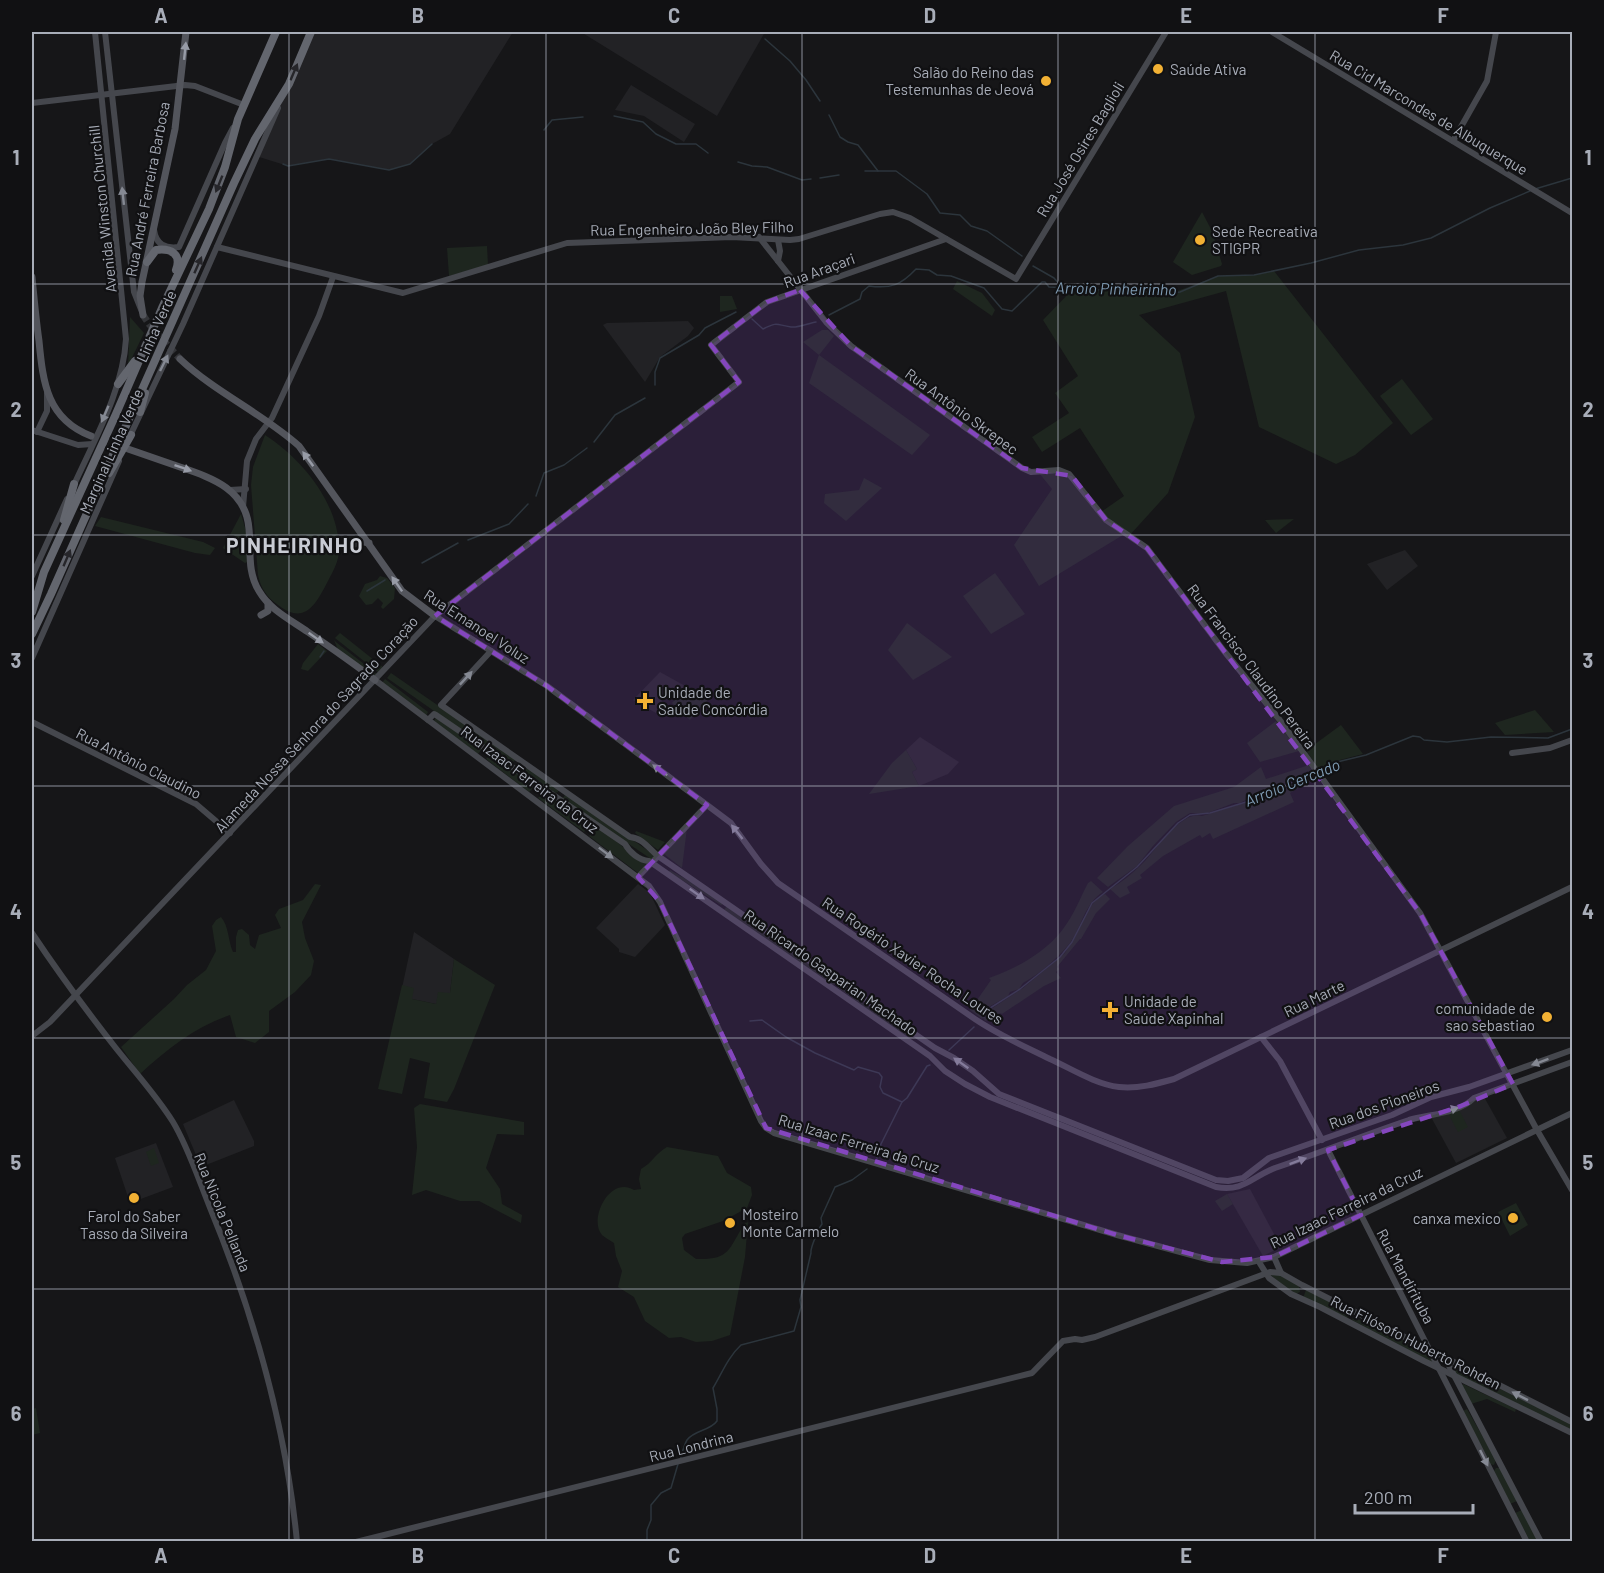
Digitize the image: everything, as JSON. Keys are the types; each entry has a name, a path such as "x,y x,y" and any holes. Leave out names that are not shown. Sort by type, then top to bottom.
{"highway":[{"name":"Linha Verde","path":"32,608 52,555 162,308 209,209 222,176 238,120 276,32"},
{"name":"Linha Verde","path":"32,634 255,139 286,89 311,32"},
{"path":"147,262 152,253 160,249 171,251 178,258 178,266 162,302 162,308"},
{"path":"118,384 143,350"},
{"path":"140,412 152,370"},
{"path":"82,521 130,435"},
{"path":"52,555 74,484"}],"main road":[{"name":"Rua André Ferreira Barbosa","path":"143,315 140,296 174,136 186,32"},
{"path":"32,277 39,348 47,392 56,409 72,426 92,440"},
{"name":"Rua Emanoel Voluz","path":"180,358 224,394 269,422 299,446 402,591 435,616"},
{"path":"128,449 212,478 230,490 243,507 249,527 251,572 259,592 268,603 268,611 261,615"},
{"path":"352,545 360,541 369,543"},
{"name":"Rua Izaac Ferreira da Cruz","path":"268,603 375,680"}],"street":[{"name":"Avenida Winston Churchill","path":"95,32 126,321 126,349 118,384"},
{"name":"Avenida Winston Churchill","path":"105,32 134,292 143,315"},
{"name":"Rua José Osires Baglioli","path":"1016,279 1166,32"},
{"name":"Rua Cid Marcondes de Albuquerque","path":"1272,32 1572,213"},
{"path":"1453,141 1487,81 1496,32"},
{"path":"32,103 195,86 244,105"},
{"name":"Marginal Linha Verde","path":"32,658 286,89"},
{"path":"154,229 159,243 172,248 179,247 225,143 238,120"},
{"name":"Rua Engenheiro João Bley Filho","path":"217,246 403,293 567,243 721,237 790,240 893,212 1016,279"},
{"path":"924,227 929,238 927,244"},
{"name":"Rua Antônio Skrepec","path":"759,237 826,322 851,346 1022,468 1031,472 1059,470 1072,476 1106,520 1147,548"},
{"name":"Rua Araçari","path":"739,382 711,345 767,302 946,239"},
{"path":"778,240 780,251 778,261"},
{"path":"780,251 790,240"},
{"path":"243,507 247,461 260,432 269,422 319,316 333,277"},
{"path":"32,343 39,348"},
{"name":"Alameda Nossa Senhora do Sagrado Coração","path":"32,1036 50,1022 75,996 435,616 739,382"},
{"name":"Marginal Linha Verde","path":"32,576 118,384"},
{"path":"47,392 46,411 34,431 78,445 87,455"},
{"path":"46,411 56,409"},
{"path":"78,445 92,440"},
{"path":"230,490 246,489"},
{"name":"Rua Francisco Claudino Pereira","path":"1147,548 1315,769 1420,913 1537,1130 1572,1190"},
{"name":"Rua Emanoel Voluz","path":"435,616 547,686 600,728 707,805 731,824 761,864"},
{"name":"Rua Ricardo Gasparian Machado","path":"491,651 441,705 630,837 636,837 658,856 934,1048 954,1058 999,1094 1216,1180 1244,1181"},
{"name":"Rua Izaac Ferreira da Cruz","path":"375,680 649,886 660,902 766,1128 786,1137 1117,1236 1210,1260 1234,1263 1259,1262 1274,1257 1572,1113"},
{"name":"Rua Ricardo Gasparian Machado","path":"428,720 434,714 515,768 625,844 628,850 643,860 652,862 930,1056 945,1071 965,1084 996,1100 1216,1186 1235,1188 1244,1181"},
{"name":"Rua Antônio Claudino","path":"32,722 196,804 230,833"},
{"path":"1512,753 1550,748 1572,740"},
{"path":"515,768 518,763 523,762"},
{"path":"556,796 561,795 562,789"},
{"path":"638,877 707,805"},
{"name":"Rua Rogério Xavier Rocha Loures","path":"761,864 778,883 987,1027 1059,1063"},
{"path":"665,872 671,865"},
{"name":"Rua Marte","path":"1059,1063 1100,1082 1118,1087 1152,1086 1174,1079 1572,887"},
{"name":"Rua Nicola Pellanda","path":"32,933 75,996 173,1123 227,1249 242,1292 285,1451 297,1542"},
{"path":"1261,1037 1280,1061 1322,1140"},
{"name":"Rua dos Pioneiros","path":"1244,1181 1259,1164 1269,1158 1392,1114 1424,1099 1469,1088 1572,1050"},
{"name":"Rua dos Pioneiros","path":"1244,1181 1406,1122 1461,1107 1474,1098 1572,1062"},
{"name":"Rua Mandirituba","path":"1328,1150 1527,1542"},
{"path":"1274,1257 1281,1273"},
{"name":"Rua Filósofo Huberto Rohden","path":"1259,1262 1278,1285 1296,1297 1572,1433"},
{"path":"1266,1273 1274,1271 1281,1273"},
{"name":"Rua Londrina","path":"356,1542 1032,1373 1063,1341 1095,1337 1266,1273"},
{"name":"Rua Filósofo Huberto Rohden","path":"1281,1273 1357,1313 1424,1343"},
{"path":"1296,1297 1304,1291 1302,1285"},
{"path":"1351,1323 1351,1316 1357,1313"},
{"name":"Rua Filósofo Huberto Rohden","path":"1432,1351 1572,1422"},
{"path":"1444,1356 1541,1542"},
{"path":"1460,1388 1461,1383 1465,1381"},
{"path":"1458,1406 1464,1407 1467,1401"}],"highlighted area":[{"path":"800,290 851,346 1022,468 1072,476 1106,520 1147,548 1420,913 1513,1084 1461,1106 1328,1150 1361,1215 1274,1257 1222,1262 1117,1235 766,1128 660,902 638,877 707,805 547,686 435,616 739,382 711,345 767,302"}],"shaded area":[{"path":"311,32 513,32 450,134 432,144 410,164 389,170 329,159 288,166 256,156"},
{"path":"581,32 765,32 717,116"},
{"path":"631,85 695,124 684,142 644,116 615,110"},
{"name":"Sede Recreativa STIGPR","path":"1202,212 1212,231 1222,264 1192,275 1173,262"},
{"path":"487,246 488,265 449,276 447,248"},
{"path":"1274,271 1393,423 1355,455 1336,464 1259,427 1226,291 1139,315 1180,353 1195,417 1168,493 1129,536 1101,512 1124,496 1080,428 1042,452 1032,437 1069,413 1055,393 1078,376 1043,320 1073,289 1172,293 1218,276 1254,275"},
{"path":"957,281 982,293 995,310 992,316 953,289"},
{"path":"720,296 732,296 737,309 720,312"},
{"path":"130,317 144,333 128,366"},
{"path":"688,321 694,328 688,336 660,357 645,382 603,325 607,323"},
{"path":"822,330 828,330 834,336 819,355 803,342"},
{"path":"819,355 930,435 912,455 809,383"},
{"path":"1402,379 1433,419 1411,435 1380,396"},
{"path":"265,435 304,468 315,482 332,513 337,529 338,560 324,589 309,610 303,613 287,611 274,602 259,580 251,485 253,467"},
{"path":"1039,473 1068,474 1104,522 1123,535 1039,586 1014,545 1052,489"},
{"path":"864,478 882,488 846,521 824,503 825,494 859,490"},
{"path":"241,514 246,531 247,562 245,563 223,548"},
{"path":"101,517 203,542 215,548 210,555 195,553 95,526"},
{"path":"1294,519 1276,533 1265,520"},
{"path":"1405,550 1418,566 1387,590 1367,564"},
{"path":"995,573 1025,614 991,634 963,596"},
{"path":"380,576 387,578 395,588 394,599 383,609 381,607 383,603 378,598 372,604 366,605 359,596 365,584 377,580"},
{"path":"907,623 952,657 913,680 888,650"},
{"path":"340,633 384,668 379,673 335,638"},
{"path":"334,640 377,674 374,677 339,652"},
{"path":"318,644 327,651 308,671 301,669 303,663"},
{"path":"660,672 687,687 678,697 669,690 660,699 665,704 656,713 633,700"},
{"path":"391,673 517,760 511,765 387,678"},
{"path":"385,679 428,712 426,716 382,683"},
{"path":"687,687 708,700 690,720 672,703"},
{"path":"1535,710 1554,732 1505,735 1495,723"},
{"path":"436,717 482,749 478,754 434,721"},
{"path":"1276,721 1299,751 1260,762 1247,743"},
{"path":"1341,725 1363,754 1336,761 1319,769 1307,750"},
{"path":"920,737 959,762 948,774 919,786 912,772 917,769 906,750"},
{"path":"906,750 917,769 912,772 919,786 869,794 892,763"},
{"path":"490,755 535,786 529,792 486,759"},
{"path":"520,764 559,790 558,792 555,793 517,768"},
{"path":"1309,765 1314,771 1305,772 1290,782 1270,788 1240,803 1205,814 1190,813 1176,822 1137,866 1108,887 1097,878 1128,846 1174,806 1234,787 1261,767 1266,779"},
{"path":"1315,773 1316,778 1290,793 1294,802 1213,839 1210,833 1202,838 1200,835 1163,856 1140,875 1142,878 1127,887 1130,893 1120,898 1110,889 1139,867 1170,832 1186,819 1241,804 1277,788 1281,790 1282,786 1296,782 1306,774 1310,776"},
{"path":"543,793 590,825 584,832 538,798"},
{"path":"565,793 660,859 657,863 561,798"},
{"path":"598,827 646,865 638,873 589,836"},
{"path":"687,828 682,868 664,854"},
{"path":"636,831 665,842 658,850 635,833"},
{"path":"670,870 723,904 721,905 669,872"},
{"path":"1091,881 1103,892 1087,909 1074,937 1060,955 1023,983 1019,989 1010,992 1008,996 987,1008 982,1019 970,1010 991,980 989,978 1030,959 1056,938"},
{"path":"315,884 321,885 302,922 305,938 314,961 311,975 295,992 269,1011 269,1032 255,1043 236,1037 230,1015 182,1040 140,1074 121,1047 206,970 216,951 212,926 216,920 221,917 224,921 233,952 236,952 238,930 242,929 249,935 250,945 255,949 259,935 281,928 275,915 279,909 303,900"},
{"path":"638,884 650,893 665,925 635,957 619,952 619,949 596,928"},
{"path":"1105,894 1110,899 1096,913 1081,939 1057,967 1059,969 1056,972 1061,978 1044,986 1002,1014 995,1017 990,1016 986,1021 983,1019 988,1011 1023,988 1065,953 1091,906 1097,898"},
{"path":"727,906 835,981 835,984 832,985 724,910"},
{"path":"414,932 454,959 450,993 436,1004 412,999 399,1002"},
{"path":"454,959 495,985 447,1102 424,1098 430,1063 410,1058 402,1094 378,1089 402,985 414,988 412,999 436,1004 438,992 450,993"},
{"path":"837,987 913,1037 910,1038 887,1024"},
{"path":"1484,1097 1507,1138 1456,1163 1431,1117"},
{"path":"234,1100 254,1141 254,1146 201,1167 183,1124"},
{"path":"420,1104 524,1122 524,1135 497,1134 486,1168 500,1189 502,1204 522,1215 521,1223 479,1201 460,1201 426,1190 412,1195 417,1147 414,1108"},
{"path":"1459,1110 1468,1127 1458,1132 1449,1115"},
{"path":"156,1143 173,1187 130,1203 115,1158"},
{"path":"667,1147 718,1156 727,1173 751,1187 752,1195 747,1208 723,1221 685,1234 682,1238 684,1250 696,1259 715,1258 726,1252 744,1224 748,1222 745,1257 730,1335 712,1341 696,1342 681,1337 669,1338 645,1321 634,1297 618,1287 622,1271 614,1243 602,1235 598,1228 600,1210 610,1193 617,1188 641,1189 639,1179 641,1169"},
{"path":"154,1148 159,1163 151,1166 146,1152"},
{"path":"1250,1189 1281,1247 1263,1256 1227,1194"},
{"path":"1227,1194 1233,1204 1222,1211 1215,1201"},
{"name":"canxa mexico","path":"1516,1203 1528,1225 1510,1236 1498,1212"},
{"path":"1274,1271 1299,1286 1300,1292 1296,1294 1275,1279 1270,1274"},
{"path":"1306,1290 1351,1313 1347,1318 1303,1298"},
{"path":"1354,1317 1429,1354 1433,1363 1352,1320"},
{"path":"1449,1364 1572,1424 1572,1430 1453,1373"},
{"path":"1463,1384 1516,1409 1515,1412 1487,1399 1471,1404"},
{"path":"36,1408 40,1433 32,1435 32,1409"},
{"path":"1467,1409 1496,1460 1494,1465 1489,1464 1463,1411"},
{"path":"1500,1468 1517,1501 1510,1504 1494,1471"},
{"path":"1522,1510 1538,1541 1530,1541 1515,1513"}],"waterway":[{"path":"765,39 790,61 820,101"},
{"path":"829,115 840,137 858,145 878,171"},
{"path":"614,116 643,122 656,134 676,144 696,144 708,153"},
{"path":"544,130 552,120 583,117"},
{"path":"283,164 288,166 329,159 389,170 410,164 432,144"},
{"path":"738,162 767,167 802,180 811,179"},
{"path":"865,171 896,171 927,194 940,213 960,215 971,226 987,231 1022,256"},
{"path":"820,178 839,175"},
{"name":"Arroio Pinheirinho","path":"1535,189 1572,178"},
{"name":"Arroio Pinheirinho","path":"829,315 860,299 862,292 869,286 895,285 916,269 951,276 984,288 1002,309 1012,311 1042,282 1049,287 1180,292 1218,276 1254,275 1359,250 1403,245 1431,238 1530,191"},
{"path":"1033,266 1054,278 1061,286"},
{"name":"Arroio Pinheirinho","path":"655,385 655,372 660,358 699,335 705,328 736,312"},
{"name":"Arroio Pinheirinho","path":"752,319 763,329 775,324 794,327 816,322"},
{"name":"Arroio Pinheirinho","path":"594,442 615,415 645,398"},
{"name":"Arroio Pinheirinho","path":"536,496 544,473 564,465 587,448"},
{"name":"Arroio Pinheirinho","path":"468,540 509,524 528,504"},
{"name":"Arroio Pinheirinho","path":"422,563 458,543"},
{"name":"Arroio Pinheirinho","path":"367,591 385,580"},
{"name":"Arroio Pinheirinho","path":"320,657 324,651"},
{"name":"Arroio Cercado","path":"1318,771 1337,762 1366,755 1413,736 1424,740 1447,742 1491,737 1548,738 1572,729"},
{"name":"Arroio Cercado","path":"984,1017 987,1010 1020,989 1060,957 1072,942 1092,903 1137,867 1178,823 1190,815 1210,813 1246,802 1298,780 1306,773 1314,773"},
{"path":"750,1021 762,1020 815,1053 854,1070 858,1067 879,1073 882,1077 880,1087 883,1093 902,1102"},
{"name":"Arroio Cercado","path":"949,1050 974,1027"},
{"name":"Arroio Cercado","path":"877,1158 881,1144 902,1102 930,1065"},
{"name":"Arroio Cercado","path":"680,1460 690,1437 717,1421 713,1388 736,1350 741,1345 794,1331 801,1307 800,1300 812,1247 822,1224 821,1218 835,1187 852,1180 867,1169"},
{"name":"Arroio Cercado","path":"647,1542 651,1505 661,1493 671,1488 678,1464"}],"tunnel":[{"path":"143,315 180,359"},
{"path":"91,436 120,446"}],"place":[{"name":"Saúde Ativa","path":"1158,69"},
{"name":"Salão do Reino das Testemunhas de Jeová","path":"1046,81"},
{"name":"Sede Recreativa STIGPR","path":"1200,240"},
{"name":"Unidade de Saúde Concórdia","path":"645,701"},
{"name":"Unidade de Saúde Xapinhal","path":"1110,1010"},
{"name":"comunidade de sao sebastiao","path":"1547,1017"},
{"name":"Farol do Saber Tasso da Silveira","path":"134,1198"},
{"name":"canxa mexico","path":"1513,1218"},
{"name":"Mosteiro Monte Carmelo","path":"730,1223"}],"district":[{"name":"PINHEIRINHO","path":"295,544"}]}
